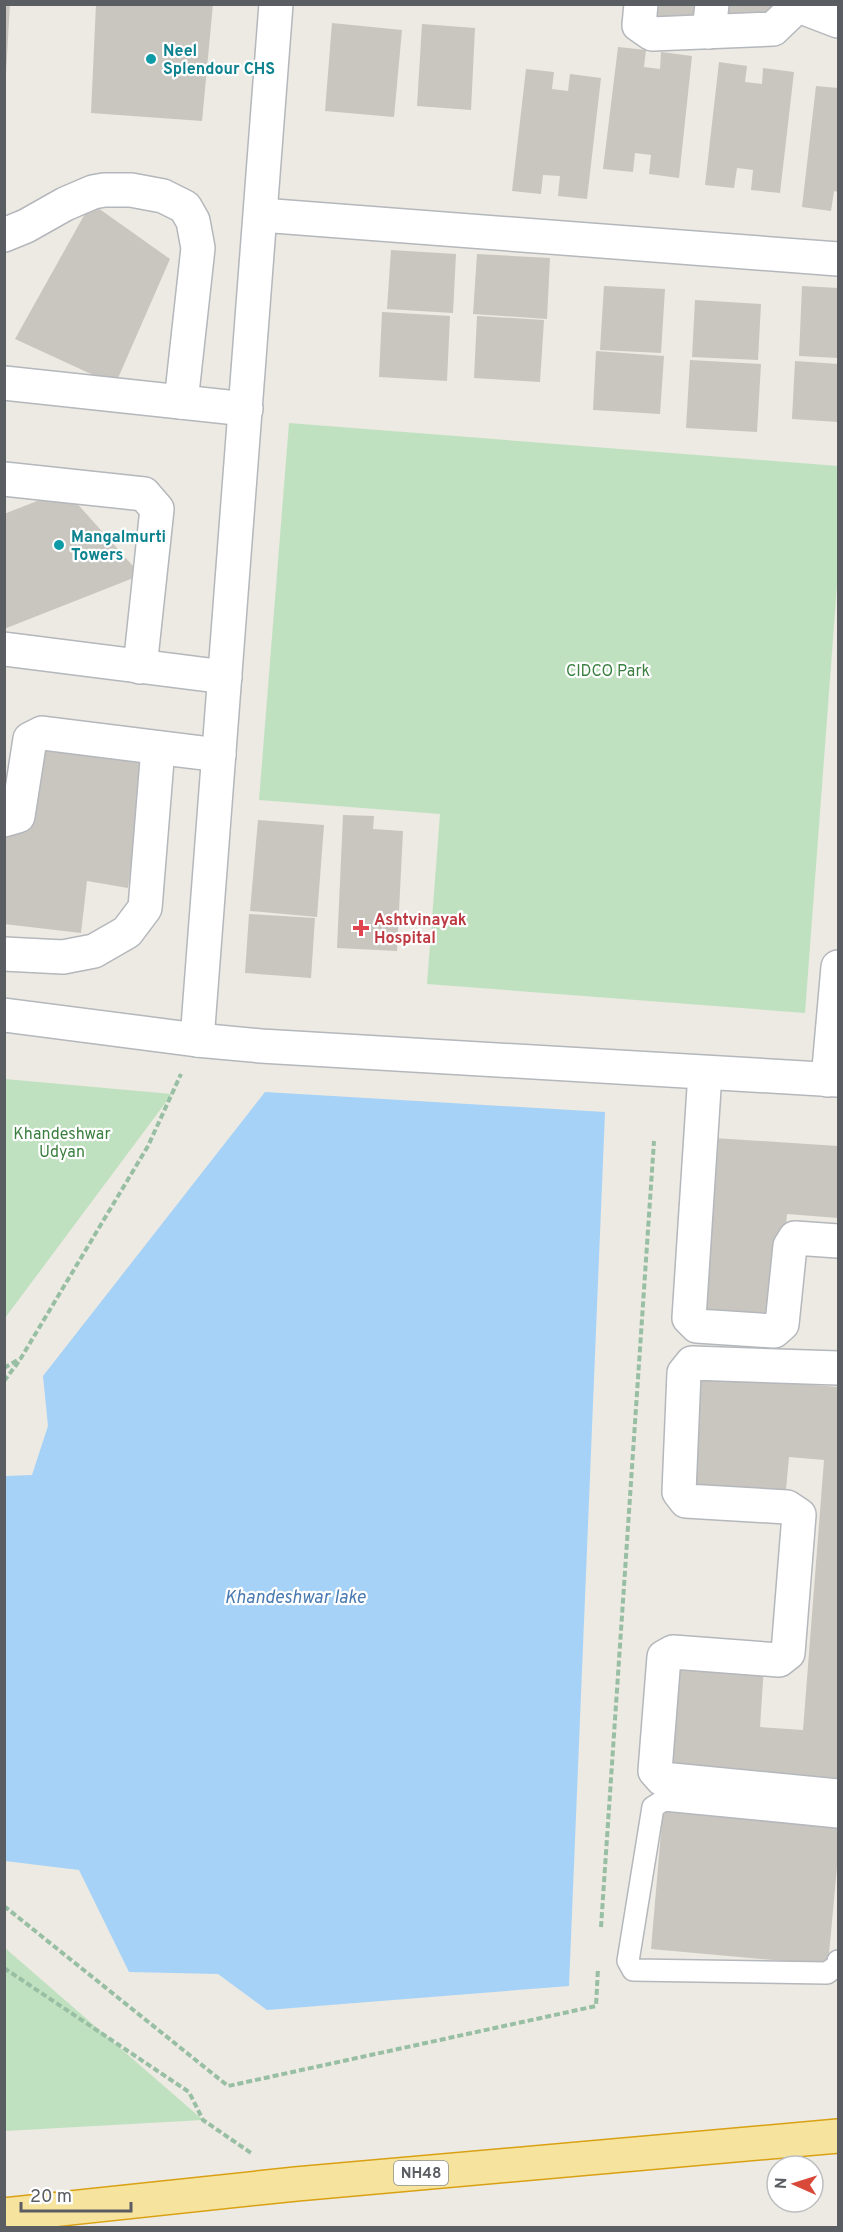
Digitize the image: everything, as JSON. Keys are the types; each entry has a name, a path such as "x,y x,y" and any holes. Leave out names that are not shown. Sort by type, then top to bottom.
{"highway":[{"name":"NH48","path":"4,2215 296,2184 838,2136"}],"street":[{"path":"196,1040 276,4"},
{"path":"641,4 639,25 652,34 711,18 772,29 799,5 838,21"},
{"path":"4,235 26,226 65,204 93,192 104,190 131,190 163,196 185,207 193,221 198,248 181,402"},
{"path":"261,215 838,259"},
{"path":"4,383 246,408"},
{"path":"4,479 144,494 157,509 141,666"},
{"path":"4,650 225,677"},
{"path":"4,820 18,816 30,738 42,733 219,755"},
{"path":"4,954 63,957 94,951 127,932 145,908 158,748"},
{"path":"4,1015 196,1040 261,1046 833,1080 838,967"},
{"path":"705,1073 689,1318 697,1326 774,1331 782,1324 790,1246 795,1238 838,1240"},
{"path":"838,1368 692,1363 684,1373 679,1492 686,1501 787,1507 799,1515 788,1653 779,1660 673,1652 664,1658 655,1771 663,1779 838,1796"}],"lane":[{"path":"838,1817 664,1800 652,1807 628,1961 633,1970 827,1973 838,1965 838,1962"}],"path":[{"path":"4,1381 21,1358 148,1146 196,1040"},
{"path":"600,1935 654,1141"},
{"path":"4,1368 21,1358"},
{"path":"4,1906 228,2086 596,2006 599,1959"},
{"path":"4,1968 189,2092 203,2120 296,2184"}],"green space":[{"name":"CIDCO Park","path":"289,423 838,466 838,572 805,1013 427,984 440,814 259,800"},
{"name":"Khandeshwar Udyan","path":"4,1079 172,1094 5,1318"},
{"path":"5,1948 203,2120 5,2131"}],"water":[{"name":"Khandeshwar lake","path":"265,1092 605,1112 569,1986 267,2010 218,1974 129,1972 79,1870 5,1861 5,1476 32,1475 48,1426 43,1376"}],"building":[{"path":"4,4 10,4 6,74 4,74"},
{"name":"Neel Splendour CHS","path":"96,4 213,4 202,121 91,113"},
{"path":"656,4 700,4 698,26 654,21"},
{"path":"725,4 773,4 772,23 724,21"},
{"path":"332,23 402,30 394,117 325,111"},
{"path":"422,24 475,28 471,110 417,106"},
{"path":"618,47 646,50 644,67 660,69 661,52 692,56 679,178 649,174 651,155 635,153 633,172 603,169"},
{"path":"719,62 747,66 745,82 762,84 763,68 794,72 780,193 751,190 753,170 737,168 734,188 705,185"},
{"path":"526,69 554,72 552,89 568,91 570,74 601,78 587,199 558,196 560,176 543,175 541,194 512,191"},
{"path":"816,86 838,88 838,192 834,191 831,211 802,207"},
{"path":"91,203 170,259 115,385 15,339"},
{"path":"391,250 456,254 453,313 387,309"},
{"path":"477,254 550,258 547,319 473,314"},
{"path":"604,286 665,289 661,353 600,350"},
{"path":"802,286 838,288 838,358 799,356"},
{"path":"695,300 761,304 758,360 692,357"},
{"path":"382,312 450,316 447,381 379,377"},
{"path":"477,316 544,320 540,382 474,378"},
{"path":"596,351 664,356 660,414 593,410"},
{"path":"690,360 761,364 757,432 686,428"},
{"path":"795,361 838,364 838,422 792,419"},
{"name":"Mangalmurti Towers","path":"65,490 141,575 4,629 4,514"},
{"path":"43,743 145,757 128,888 87,881 81,933 4,924 4,825 31,829"},
{"path":"343,815 374,816 373,829 403,831 397,951 337,948"},
{"path":"258,820 324,825 317,917 250,911"},
{"path":"249,914 315,918 311,978 245,973"},
{"path":"714,1138 838,1146 838,1218 787,1214 777,1320 700,1317"},
{"path":"696,1375 838,1387 838,1783 665,1769 674,1659 764,1666 760,1727 803,1730 824,1460 789,1457 785,1500 687,1492"},
{"path":"663,1809 838,1826 838,1856 828,1965 651,1949"}],"place":[{"name":"Neel Splendour CHS","path":"151,59"},
{"name":"Mangalmurti Towers","path":"59,545"},
{"name":"Ashtvinayak Hospital","path":"361,928"}]}
